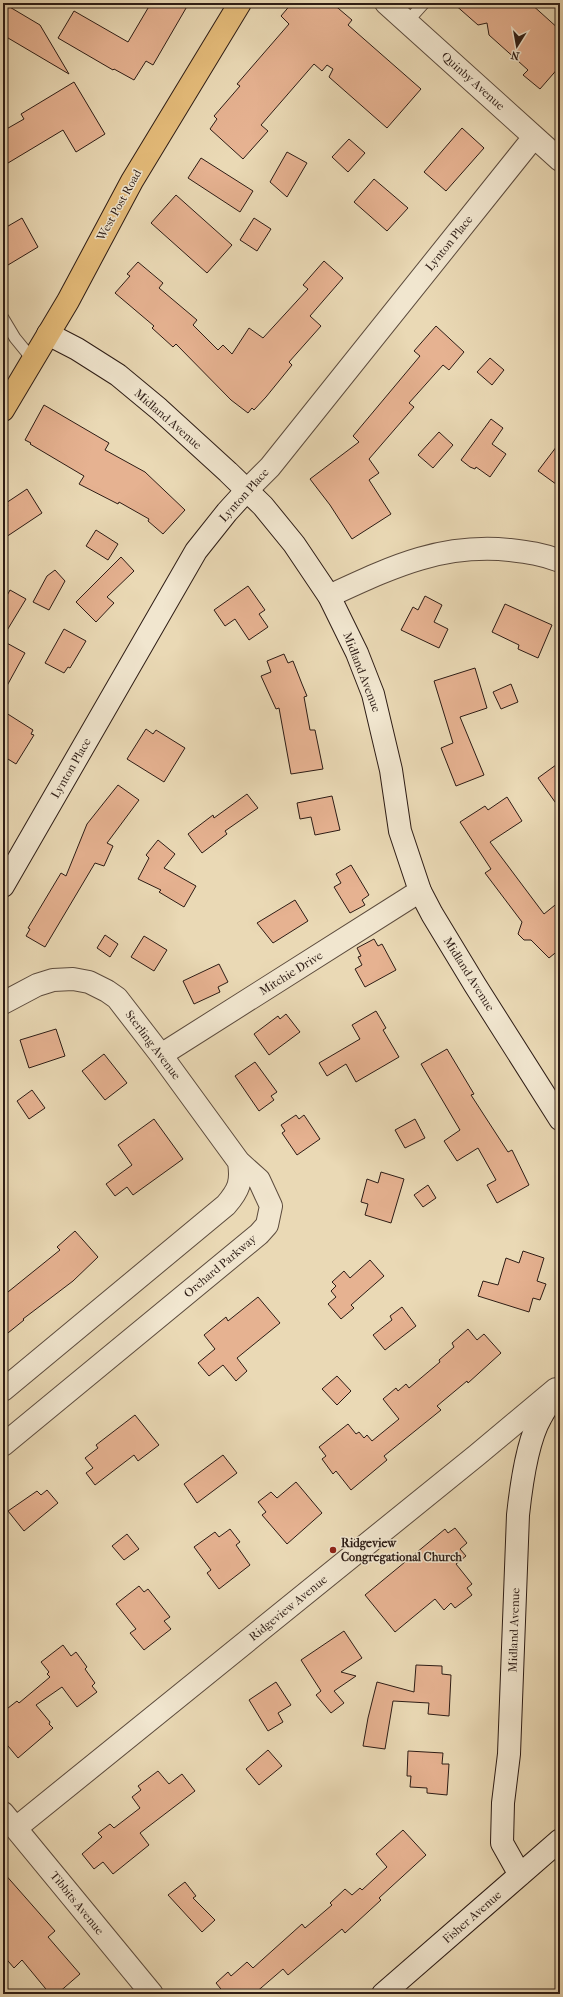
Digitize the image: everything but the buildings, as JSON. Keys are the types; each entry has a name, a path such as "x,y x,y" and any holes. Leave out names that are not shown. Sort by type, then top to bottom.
{"main road":[{"name":"West Post Road","path":"3,410 68,301 132,181 240,3"}],"street":[{"name":"Quinby Avenue","path":"386,3 560,160"},
{"name":"Lynton Place","path":"3,886 168,597 196,551 227,512 270,467 534,137"},
{"name":"Midland Avenue","path":"48,334 77,349 118,376 159,409 247,490 263,506 294,544 329,596 357,653 373,694 391,770 400,831 420,891 432,914 560,1119"},
{"path":"329,596 371,577 418,559 459,550 485,548 546,556 560,561"},
{"name":"Mitchie Drive","path":"162,1055 420,891"},
{"name":"Sterling Avenue","path":"3,1003 37,986 53,980 88,982 107,991 117,998 162,1055 239,1162"},
{"name":"Sterling Avenue","path":"3,990 37,986"},
{"path":"3,1390 226,1205 238,1188 242,1177 239,1162"},
{"name":"Orchard Parkway","path":"3,1445 259,1234 267,1225 271,1206 259,1180 239,1162"},
{"name":"Ridgeview Avenue","path":"9,1820 478,1455 560,1386"},
{"name":"Midland Avenue","path":"520,1874 502,1843 503,1803 509,1754 518,1515 521,1490 533,1439 540,1419 560,1389"},
{"name":"Tibbits Avenue","path":"9,1820 152,1994"},
{"name":"Fisher Avenue","path":"383,1994 560,1840"}],"lane":[{"path":"407,22 424,3"},
{"path":"3,318 15,338 33,360"}],"place":[{"name":"Ridgeview Congregational Church","path":"333,1550"}]}
